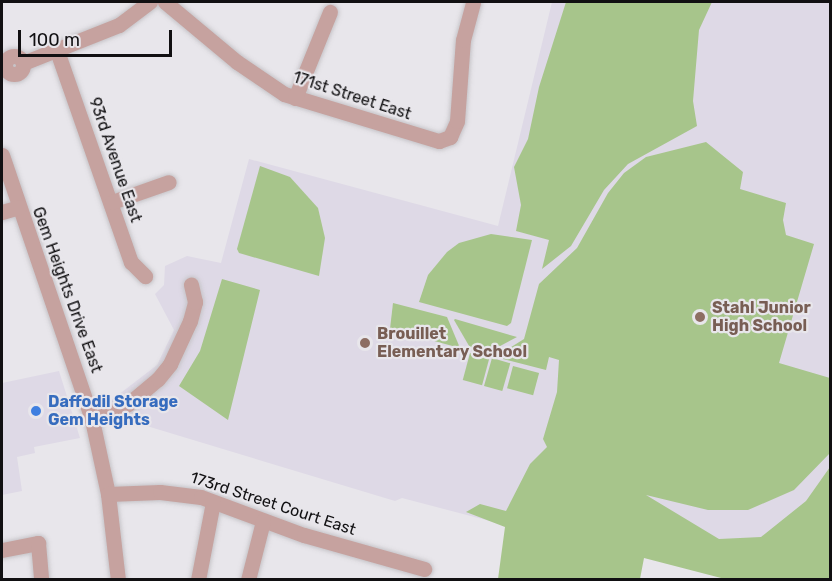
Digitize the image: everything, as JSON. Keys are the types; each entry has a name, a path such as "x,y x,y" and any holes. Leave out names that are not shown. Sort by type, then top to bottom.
{"street":[{"path":"4,69 17,74 23,63 118,25 150,2"},
{"name":"171st Street East","path":"165,2 260,80 296,98 429,139 450,137 458,114 463,40 473,2"},
{"path":"296,98 330,12"},
{"name":"93rd Avenue East","path":"57,51 112,202 131,262 145,276"},
{"name":"Gem Heights Drive East","path":"2,155 92,420 108,494 118,579"},
{"path":"112,202 169,182"},
{"path":"2,212 19,207"},
{"path":"92,420 128,404 158,380 170,364 190,321 195,302 191,284"},
{"name":"173rd Street Court East","path":"108,494 179,493 424,570"},
{"path":"198,579 213,502"},
{"path":"248,579 263,521"},
{"path":"2,550 38,543 41,579"}],"shaded area":[{"name":"Stahl Junior High School","path":"552,2 830,2 830,579 505,525 402,498 395,501 127,420 109,402 157,365 174,330 155,294 164,285 165,266 187,256 221,263 249,159 498,226"},
{"name":"Daffodil Storage Gem Heights","path":"59,371 80,438 34,447 35,453 17,457 22,491 2,495 2,383"}],"green space":[{"path":"566,2 712,2 699,30 693,101 697,126 628,164 604,190 571,246 542,269 549,240 516,231 521,205 514,167 528,139 539,87"},
{"path":"706,142 743,172 740,189 786,203 783,220 786,235 814,244 779,363 830,378 830,453 794,490 748,510 708,510 646,495 719,539 761,537 806,501 830,467 830,579 725,579 644,558 640,579 498,579 505,527 466,512 480,504 506,511 530,464 547,447 543,439 557,392 559,360 549,357 546,370 495,357 524,339 539,284 577,248 608,193 624,173 646,157"},
{"path":"260,166 290,177 318,208 325,238 319,276 239,253 237,249"},
{"path":"491,234 532,240 511,323 507,326 419,302 428,275 447,252 459,243"},
{"path":"222,279 260,290 228,420 179,386 200,351"},
{"path":"393,303 447,317 460,348 390,329"},
{"path":"454,320 517,337 487,353 472,351"},
{"path":"470,353 489,358 482,385 463,380"},
{"path":"492,358 510,363 502,391 484,386"},
{"path":"513,366 539,373 533,395 507,388"}],"place":[{"name":"Stahl Junior High School","path":"700,317"},
{"name":"Brouillet Elementary School","path":"365,343"},
{"name":"Daffodil Storage Gem Heights","path":"36,411"}]}
